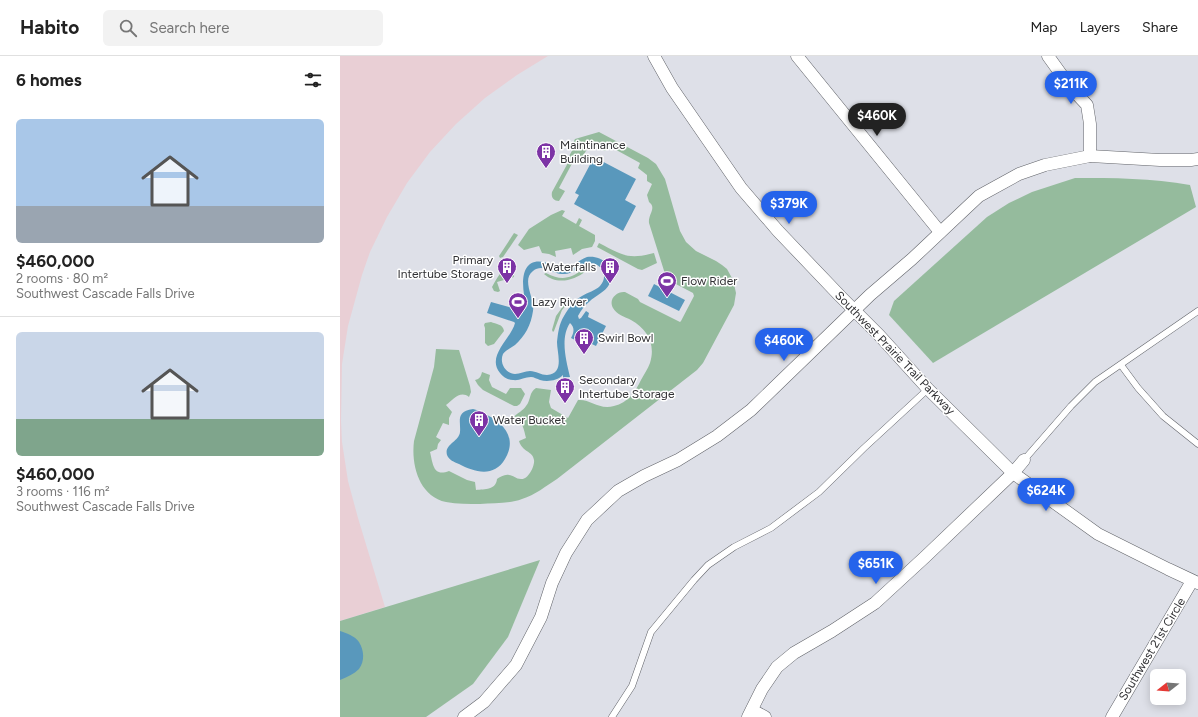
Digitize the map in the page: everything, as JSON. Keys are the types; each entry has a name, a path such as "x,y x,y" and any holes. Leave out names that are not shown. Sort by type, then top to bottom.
{"street":[{"name":"Southwest Prairie Trail Parkway","path":"654,56 672,88 741,188 778,231 840,296 885,340 928,389 1013,473 1098,534 1195,582"},
{"path":"797,56 940,232"},
{"path":"1048,56 1071,88 1087,105 1090,124 1090,156"},
{"path":"464,717 484,702 516,666 541,617 552,583 566,553 587,520 618,491 644,476 678,460 717,436 751,410 855,310 979,196 1019,174 1045,165 1090,156 1160,160 1198,159"},
{"path":"765,717 750,713 762,689 777,666 794,653 832,631 875,603 1013,473 1024,460"},
{"name":"Southwest 21st Circle","path":"1112,717 1195,582"}],"lane":[{"path":"1024,460 1071,406 1095,382 1198,311"},
{"path":"1121,365 1138,388 1163,416 1198,444"},
{"path":"612,717 632,686 651,632 689,585 708,565 734,548 771,528 819,492 928,389"}],"shaded area":[{"path":"340,56 548,56 517,75 485,98 456,124 430,152 407,183 387,217 370,252 348,326 342,364 341,421 342,442 348,481 385,607 340,621"}],"green space":[{"path":"599,132 648,158 656,164 665,179 680,231 686,242 696,251 716,261 727,269 733,280 736,293 734,305 703,363 697,370 557,479 536,493 517,501 507,503 459,504 437,499 423,486 419,478 413,450 414,441 434,367 436,349 459,350 471,392 469,397 466,395 460,395 446,405 452,412 449,418 449,425 443,423 436,437 441,440 437,449 430,452 433,465 437,471 449,471 467,480 475,482 476,490 486,489 495,485 497,479 504,475 524,479 532,469 534,463 533,457 520,445 519,441 526,438 524,429 521,423 514,417 525,408 532,392 536,388 551,390 549,402 551,408 568,418 578,400 587,401 603,407 614,406 627,400 636,389 650,363 652,356 651,343 642,328 631,320 618,314 614,310 612,299 616,294 625,292 638,299 640,302 680,322 694,296 693,293 672,282 666,277 649,223 652,207 647,195 652,184 647,181 647,175 638,168 640,163 609,146 605,151 595,145 591,145 582,158 576,156 559,188 565,191 559,201 553,198 552,192 570,159 568,158 573,149 571,147 575,139"},
{"path":"1075,178 1118,178 1190,185 1196,207 933,363 889,315 894,301 987,217 1009,203 1032,192"},
{"path":"562,210 565,211 562,216 576,224 579,218 582,220 579,226 595,235 595,241 592,247 582,249 573,255 571,248 555,251 556,257 542,253 539,246 524,250 518,245 529,229"},
{"path":"514,233 518,235 503,257 500,258 499,256"},
{"path":"599,243 625,255 638,256 654,253 657,263 642,270 638,269 597,247"},
{"path":"509,268 513,271 514,277 497,282 500,291 494,291 492,287 497,278 504,270"},
{"path":"584,269 586,271 576,277 559,281 554,280 544,274 546,273 552,276 565,278 570,277"},
{"path":"569,298 571,298 571,300 562,310 553,332 552,330 556,316"},
{"path":"491,322 501,326 504,331 494,344 488,346 485,343 484,325 485,323"},
{"path":"482,372 490,375 489,380 492,387 506,394 510,388 521,388 525,394 520,404 514,406 483,390 475,380 480,377"},
{"path":"540,560 508,637 473,684 426,717 340,717 340,621"}],"water":[{"path":"594,157 636,179 625,200 636,206 623,231 574,204 579,195 575,193"},
{"name":"Lazy River","path":"592,257 603,260 609,268 611,276 607,288 586,304 578,316 579,319 581,318 586,311 589,313 588,317 606,326 596,346 577,337 575,340 571,338 574,330 570,323 565,335 565,349 570,377 563,378 563,375 555,380 546,381 532,377 515,380 504,377 496,367 496,360 515,323 487,313 491,302 509,307 510,302 517,300 518,306 523,307 526,304 523,290 524,276 526,269 530,264 544,262 557,267 565,268 584,258","holes":["589,263 594,264 603,271 603,282 598,288 576,300 562,319 557,339 559,362 556,371 553,374 547,375 530,371 512,374 506,370 502,361 503,354 522,338 529,326 532,316 533,306 528,279 533,271 544,268 558,274 566,274 573,272"]},
{"name":"Flow Rider","path":"654,284 685,300 679,311 648,296"},
{"path":"473,409 483,413 499,423 504,428 509,439 510,445 505,459 495,469 490,471 477,471 465,467 452,461 447,455 448,448 459,435 461,415 467,410"},
{"path":"340,631 350,635 359,642 362,648 363,656 359,669 353,674 340,680"}],"place":[{"name":"Maintinance Building","path":"546,169"},
{"name":"Primary Intertube Storage","path":"507,284"},
{"name":"Waterfalls","path":"610,284"},
{"name":"Flow Rider","path":"667,298"},
{"name":"Lazy River","path":"518,319"},
{"name":"Swirl Bowl","path":"584,355"},
{"name":"Secondary Intertube Storage","path":"565,404"},
{"name":"Water Bucket","path":"479,437"}]}
